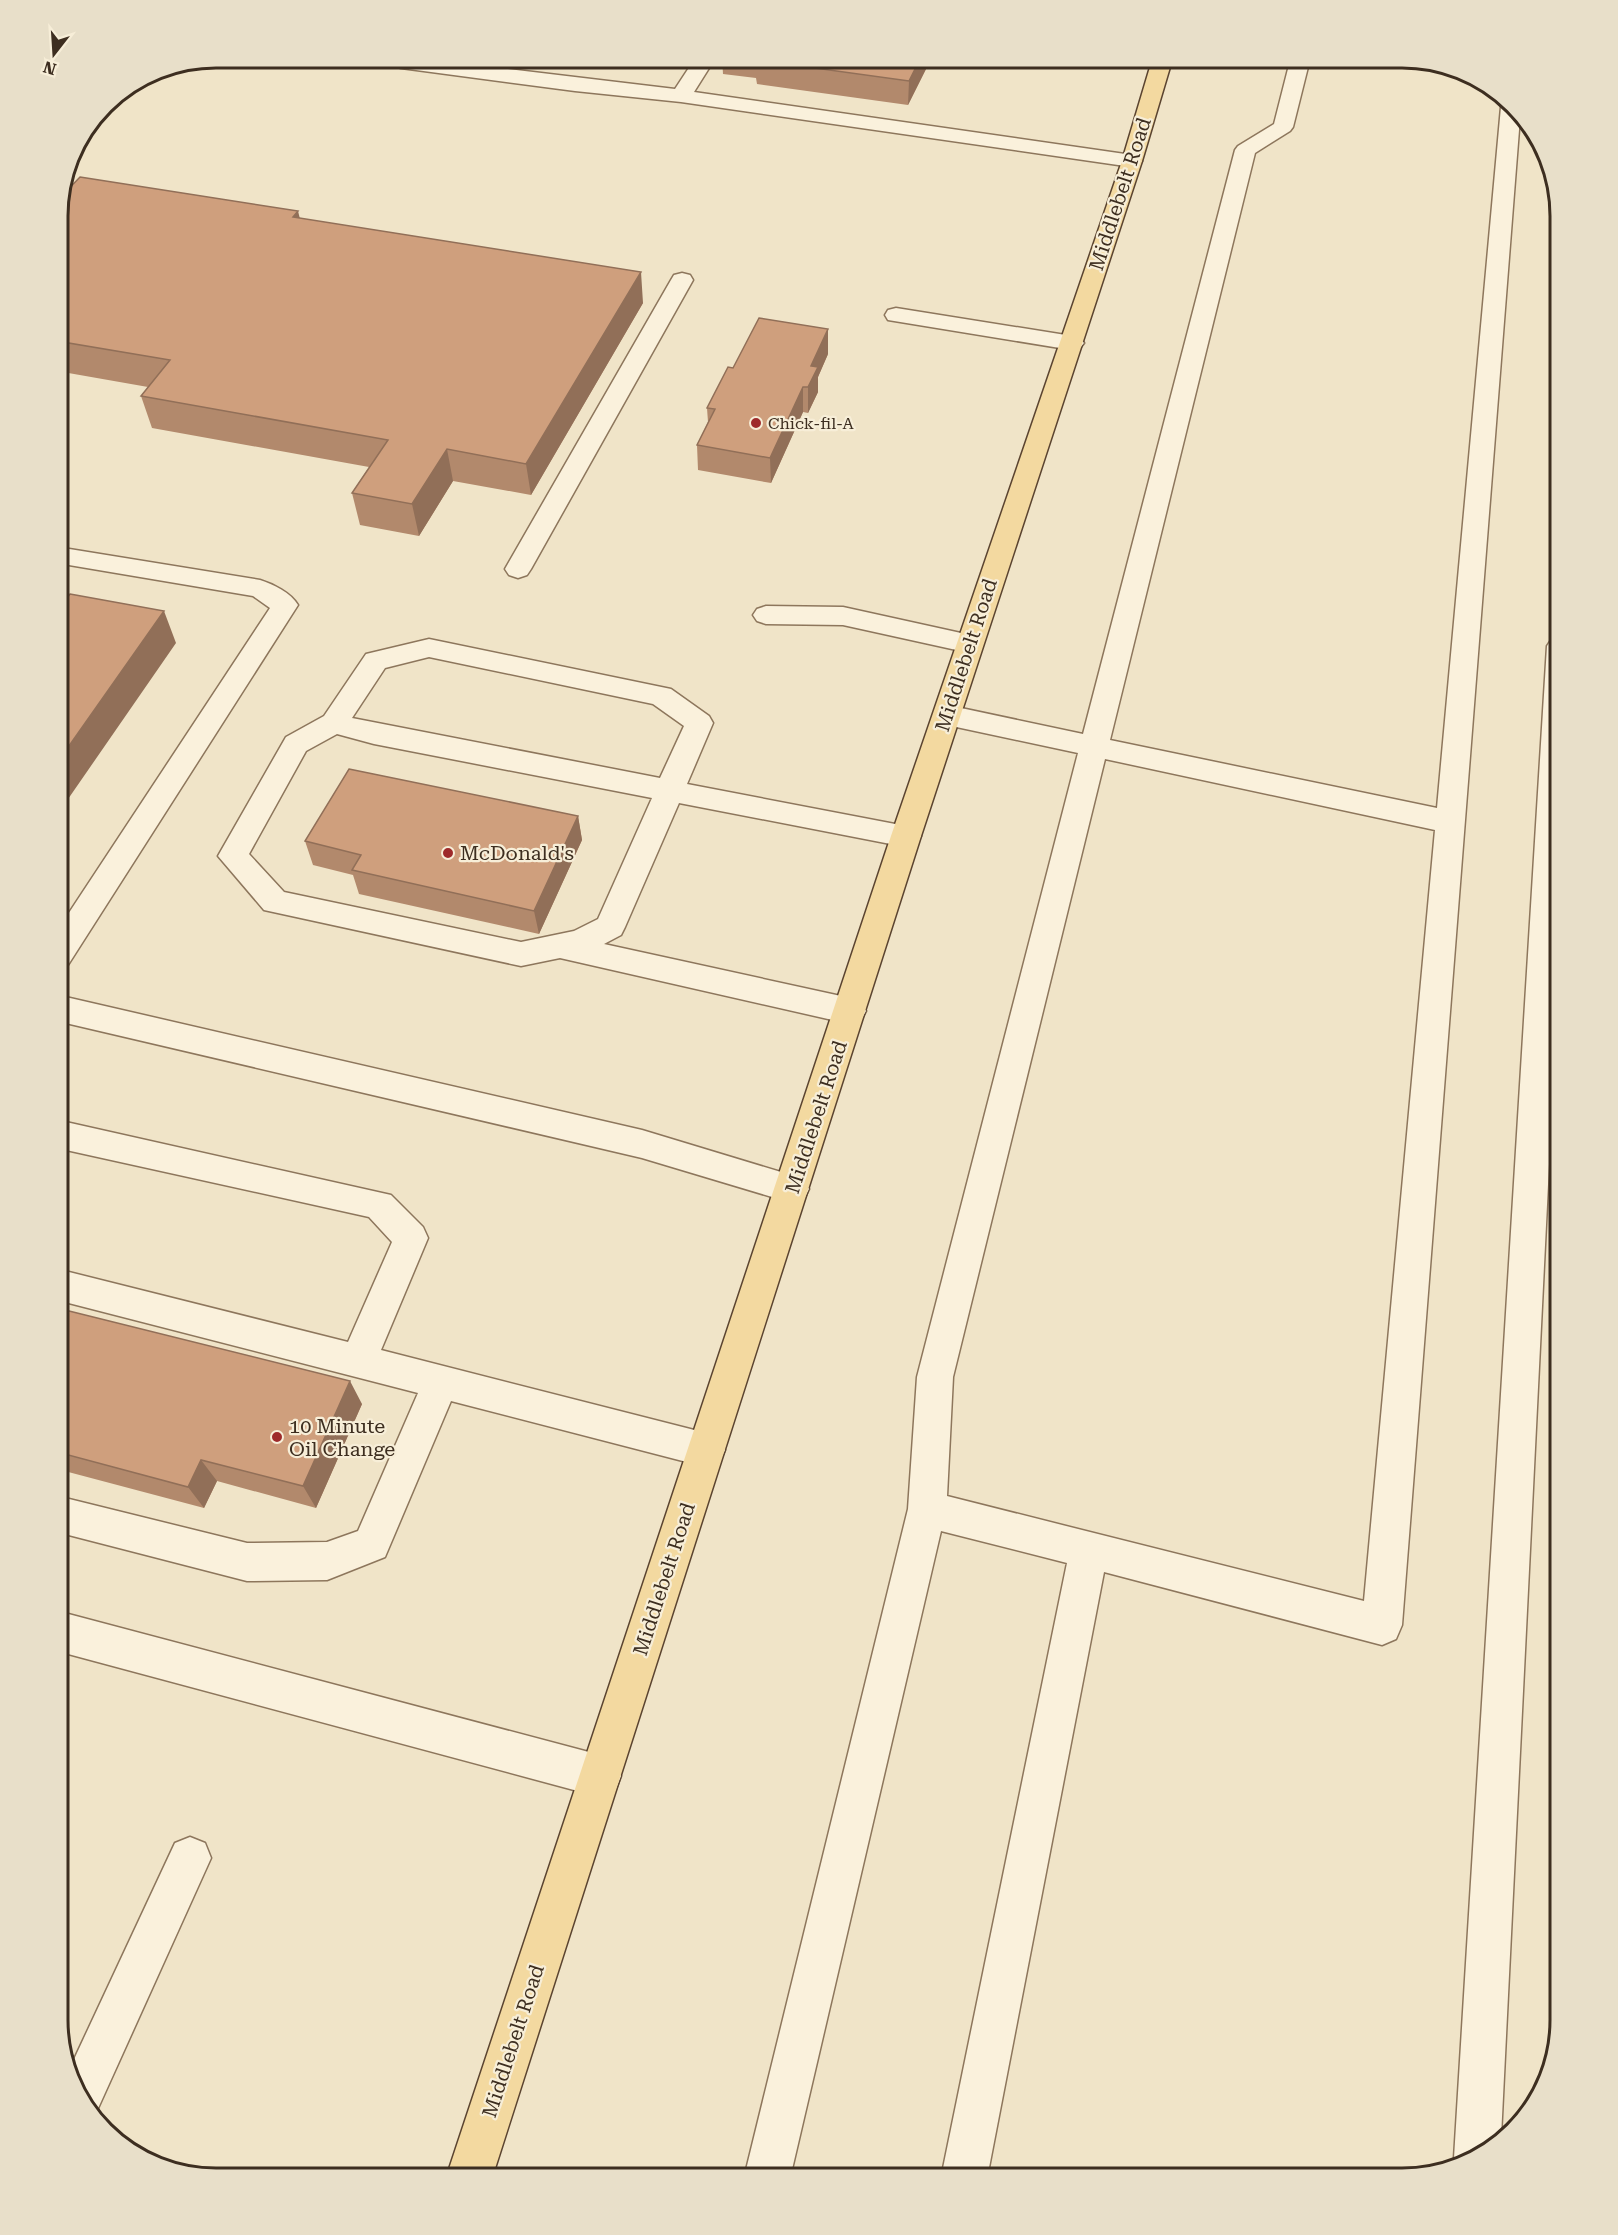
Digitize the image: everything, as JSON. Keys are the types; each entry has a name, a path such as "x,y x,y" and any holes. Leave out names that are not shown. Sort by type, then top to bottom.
{"main road":[{"name":"Middlebelt Road","path":"473,2167 906,836 1132,161 1160,68"}],"lane":[{"path":"446,68 681,96 1132,161"},
{"path":"681,96 699,68"},
{"path":"770,2167 927,1509 934,1377 1245,150 1283,127 1298,68"},
{"path":"927,1509 1382,1625 1510,115"},
{"path":"518,569 682,280"},
{"path":"896,315 1071,343"},
{"path":"68,557 260,589 285,606 68,939"},
{"path":"766,615 843,616 970,644"},
{"path":"429,648 662,696 699,723 671,790 610,927 581,942 522,954 275,902 233,856 296,744 334,723 376,662 429,648"},
{"path":"947,715 1449,822"},
{"path":"334,723 374,734 906,836"},
{"path":"1478,2147 1550,844"},
{"path":"560,946 850,1011"},
{"path":"68,1011 642,1144 792,1190"},
{"path":"68,1136 379,1205 411,1238 358,1361"},
{"path":"68,1287 706,1450"},
{"path":"68,1517 247,1562 327,1561 370,1544 441,1382"},
{"path":"966,2168 1089,1550"},
{"path":"68,1634 600,1776"},
{"path":"84,2087 190,1858"}],"building":[{"path":"814,68 916,68 909,81"},
{"path":"80,177 298,211 293,217 641,272 526,464 447,449 412,504 352,493 388,440 141,396 170,360 68,343 68,206 71,186"},
{"name":"Chick-fil-A","path":"759,318 828,329 811,366 818,367 808,387 803,387 770,458 697,445 715,409 707,408 728,367 733,368"},
{"path":"70,594 164,611 68,747 68,597"},
{"name":"McDonald's","path":"349,769 578,816 534,911 352,870 361,855 305,841"},
{"path":"68,1311 350,1381 303,1486 201,1460 188,1487 68,1455"}],"place":[{"name":"Chick-fil-A","path":"756,423"},
{"name":"McDonald's","path":"448,853"},
{"name":"10 Minute Oil Change","path":"277,1437"}]}
